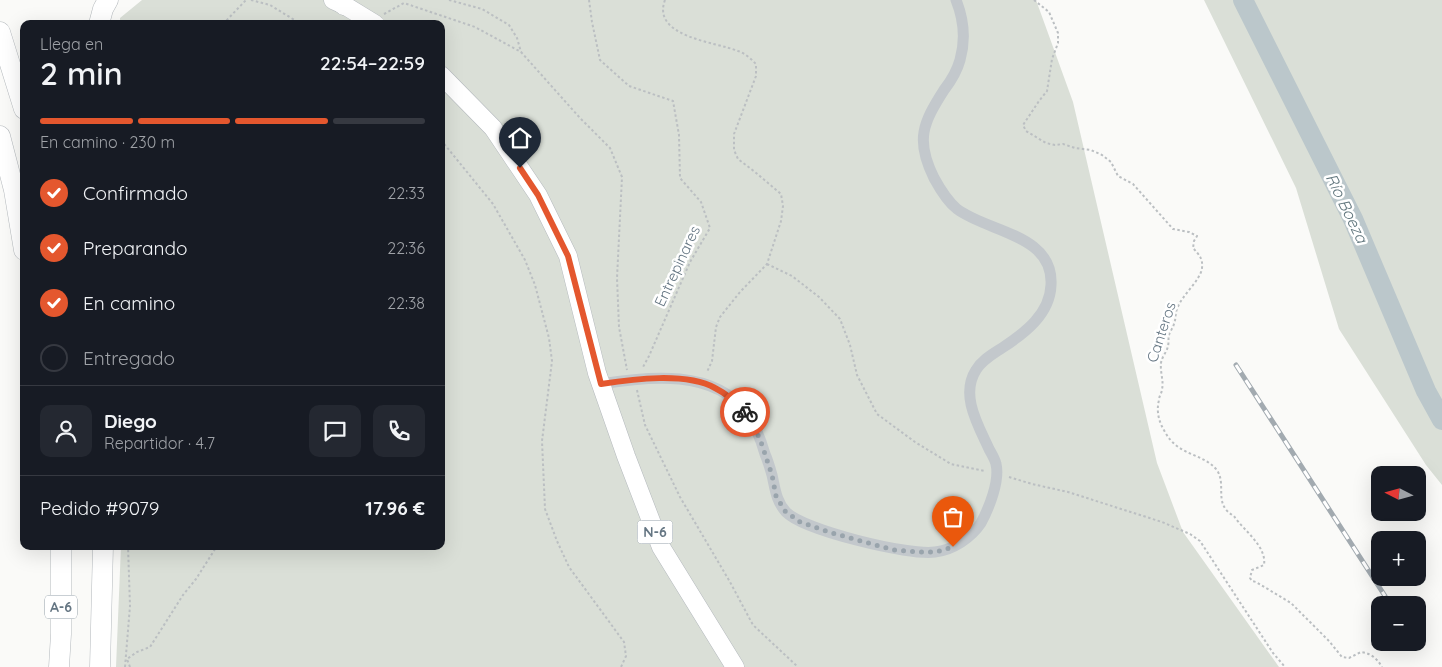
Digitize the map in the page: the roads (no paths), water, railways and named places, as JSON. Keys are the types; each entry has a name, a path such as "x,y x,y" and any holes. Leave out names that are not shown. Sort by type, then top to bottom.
{"highway":[{"path":"100,20 108,0"},
{"path":"339,2 369,20"},
{"path":"0,32 20,96"},
{"name":"N-6","path":"445,79 493,128 538,195 568,256 601,384 661,547 735,667"},
{"path":"0,136 14,190 20,226"},
{"path":"0,172 20,248"},
{"name":"A-6","path":"59,667 61,550"},
{"name":"A-6","path":"92,550 92,667"},
{"path":"100,667 103,550"}],"street":[{"path":"601,384 632,379 687,379 715,387 731,397 747,413 760,439 772,475 776,496 785,511 800,522 894,550 920,552 936,552 953,547 966,539 979,525 989,508 996,484 996,464 973,413 970,395 971,381 979,366 990,356 1025,332 1045,311 1052,281 1049,268 1043,256 1030,244 1014,235 974,219 957,209 945,196 934,178 926,159 923,144 924,125 960,60 964,30 956,0"}],"waterway":[{"name":"Río Boeza","path":"1243,0 1353,219 1426,391 1442,420"}],"railway":[{"path":"1236,365 1385,596"}]}
